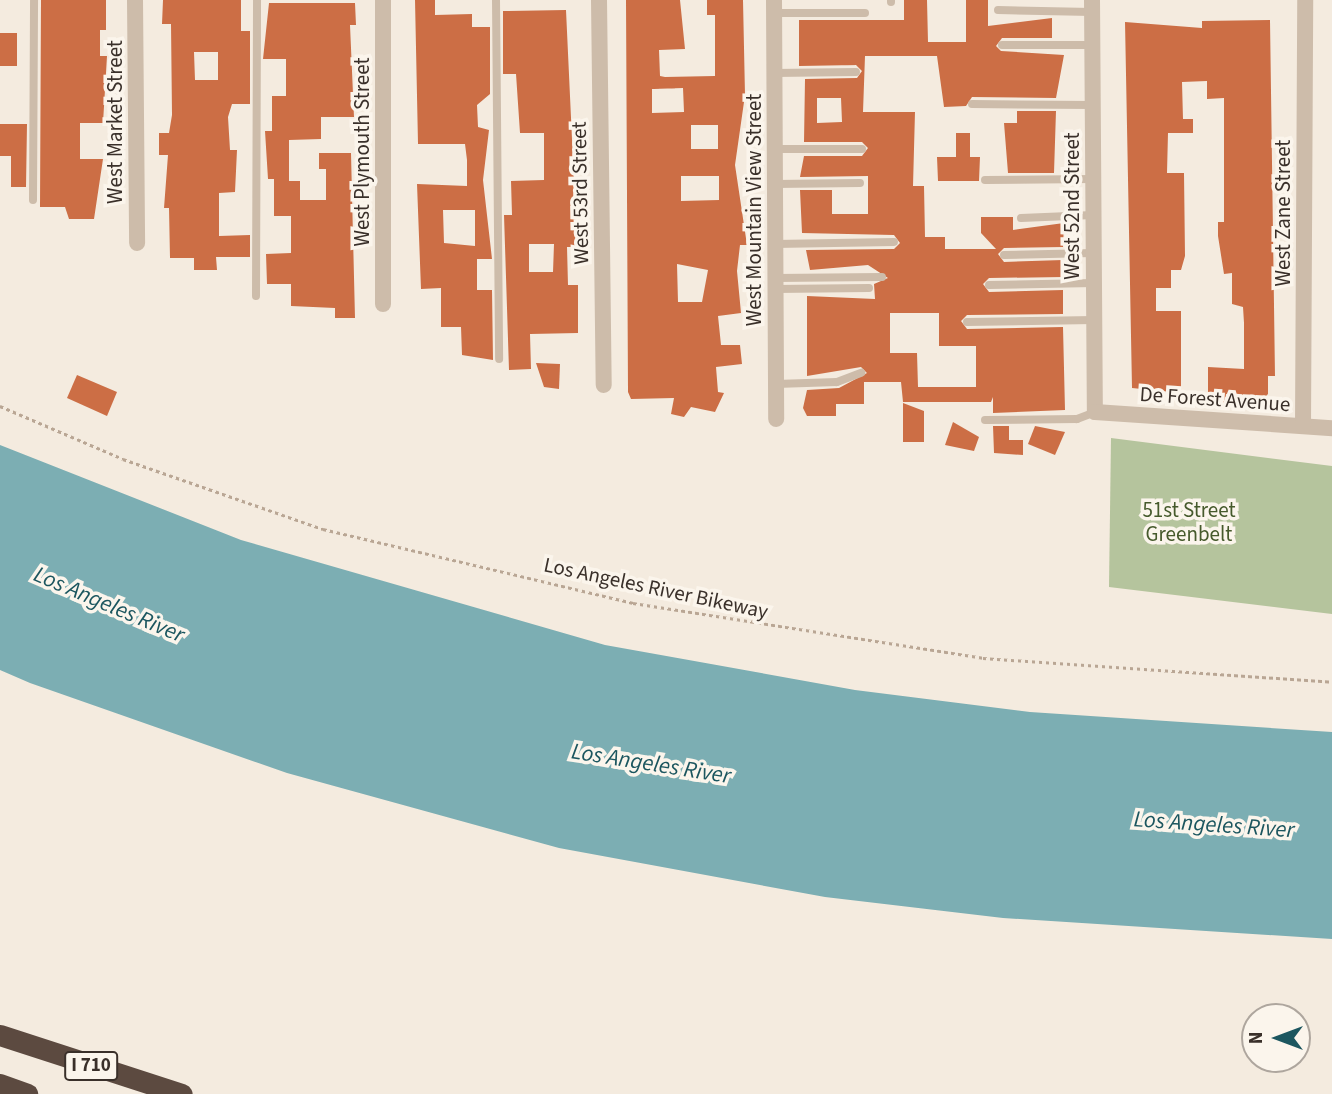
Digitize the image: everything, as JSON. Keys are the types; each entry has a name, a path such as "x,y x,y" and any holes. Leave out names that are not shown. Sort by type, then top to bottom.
{"highway":[{"name":"I 710","path":"0,1035 182,1094"},
{"path":"0,1084 27,1094"}],"street":[{"name":"West Market Street","path":"135,0 137,243"},
{"name":"West Plymouth Street","path":"383,0 383,304"},
{"name":"West 53rd Street","path":"599,0 604,385"},
{"name":"West Zane Street","path":"1303,426 1305,0"},
{"name":"West 52nd Street","path":"1092,6 1095,412"},
{"name":"West Mountain View Street","path":"774,7 776,419"},
{"name":"De Forest Avenue","path":"1095,412 1332,428"}],"lane":[{"path":"33,200 34,0"},
{"path":"256,296 257,0"},
{"path":"496,0 499,359"},
{"path":"998,10 1092,6"},
{"path":"774,7 865,13"},
{"path":"1002,45 1092,45"},
{"path":"774,73 856,72"},
{"path":"972,104 1092,105"},
{"path":"774,149 862,149"},
{"path":"985,180 1093,179"},
{"path":"775,184 860,183"},
{"path":"1021,218 1093,215"},
{"path":"775,244 894,242"},
{"path":"1004,255 1093,253"},
{"path":"775,284 882,277"},
{"path":"989,285 1094,283"},
{"path":"775,284 869,288"},
{"path":"967,322 1094,320"},
{"path":"776,384 836,382 861,373"},
{"path":"985,420 1077,419 1095,412"}],"path":[{"name":"Los Angeles River Bikeway","path":"0,406 123,459 323,529 633,603 983,658 1332,682"}],"green space":[{"name":"51st Street Greenbelt","path":"1111,438 1332,466 1332,614 1109,587"}],"water":[{"name":"Los Angeles River","path":"0,445 241,540 605,645 855,690 1030,712 1332,732 1332,939 1003,918 825,897 559,848 287,773 30,683 0,670"}],"building":[{"path":"41,0 106,0 106,30 100,30 100,56 107,56 103,123 80,123 80,159 103,159 94,219 69,219 65,207 40,207"},
{"path":"163,0 241,0 241,31 250,31 250,104 232,104 228,117 230,150 237,150 235,192 219,193 219,236 250,235 250,257 216,257 217,270 194,270 194,258 170,258 169,208 164,208 168,155 159,155 159,133 169,133 172,115 171,24 162,24","holes":["194,52 218,52 218,80 195,80"]},
{"path":"415,0 435,0 435,15 472,14 472,27 490,27 490,94 477,105 478,127 489,130 483,180 492,259 477,259 477,290 492,290 493,360 462,355 461,327 441,327 441,288 421,289 417,184 467,186 467,160 465,144 418,144","holes":["443,210 475,210 475,246 444,243"]},
{"path":"626,0 680,0 685,49 659,50 660,76 665,77 715,76 715,15 707,15 707,0 743,0 745,95 735,165 747,245 740,245 737,271 741,313 718,316 721,345 740,345 742,364 716,367 718,392 724,393 715,412 691,407 684,417 671,414 674,398 631,399 628,392","holes":["683,88 684,112 652,113 652,89","691,125 718,125 718,149 691,149","681,176 719,176 719,200 681,201","677,264 708,270 702,302 678,302"]},
{"path":"904,0 927,0 928,42 966,42 966,0 988,0 988,26 1052,18 1052,38 1002,38 996,46 1001,51 1064,55 1056,98 972,97 966,106 944,107 937,56 865,56 863,112 915,112 913,186 924,186 925,237 945,237 945,249 996,249 981,233 981,217 1013,217 1013,230 1064,223 1063,247 1004,248 998,254 1004,262 1063,260 1063,277 989,278 983,284 989,292 1063,290 1063,314 967,315 961,321 967,329 1063,327 1065,410 993,413 993,397 991,402 903,402 901,382 864,382 864,404 836,404 836,416 807,416 803,408 807,390 839,388 867,373 861,367 807,376 807,296 875,299 874,284 888,278 868,265 810,270 806,250 894,249 900,243 894,235 802,233 800,190 832,190 832,214 868,214 868,176 800,177 804,156 862,156 868,148 862,142 804,142 805,79 857,78 862,71 856,65 799,66 799,20 904,20","holes":["817,98 841,98 842,122 817,123","890,313 939,313 939,346 976,346 976,387 918,387 917,353 890,353"]},
{"path":"269,3 355,3 356,25 350,25 354,117 321,117 321,139 289,140 289,181 300,181 300,200 326,200 326,169 319,169 319,153 351,153 355,318 335,318 335,308 291,306 291,284 267,284 266,254 291,253 291,216 274,216 274,179 268,179 265,131 272,131 272,96 286,96 286,59 263,59"},
{"path":"566,10 577,247 567,247 568,285 578,285 578,333 530,334 531,369 509,370 504,215 512,215 511,181 544,180 544,133 520,133 516,74 503,74 503,11","holes":["529,244 554,244 553,272 529,272"]},
{"path":"1270,20 1275,376 1268,376 1268,394 1262,400 1226,394 1225,404 1208,403 1208,367 1244,369 1243,307 1232,304 1232,273 1224,274 1218,236 1218,222 1224,222 1224,98 1207,99 1207,81 1182,82 1183,119 1193,119 1193,133 1168,133 1167,173 1184,173 1185,256 1181,270 1171,270 1171,288 1156,288 1156,311 1181,311 1181,393 1132,388 1125,22 1202,28 1202,21"},
{"path":"0,33 17,33 17,66 0,66"},
{"path":"1017,111 1056,111 1054,173 1008,173 1004,123 1017,123"},
{"path":"0,124 27,124 26,187 11,187 11,156 0,156"},
{"path":"956,133 970,133 970,157 980,157 979,181 938,181 937,157 956,157"},
{"path":"536,363 560,364 559,389 544,387"},
{"path":"77,375 117,392 107,416 67,398"},
{"path":"903,403 924,411 924,442 903,442"},
{"path":"953,422 979,437 974,451 945,445"},
{"path":"993,426 1009,426 1009,440 1023,440 1023,455 994,453"},
{"path":"1035,426 1065,432 1055,455 1028,444"}]}
